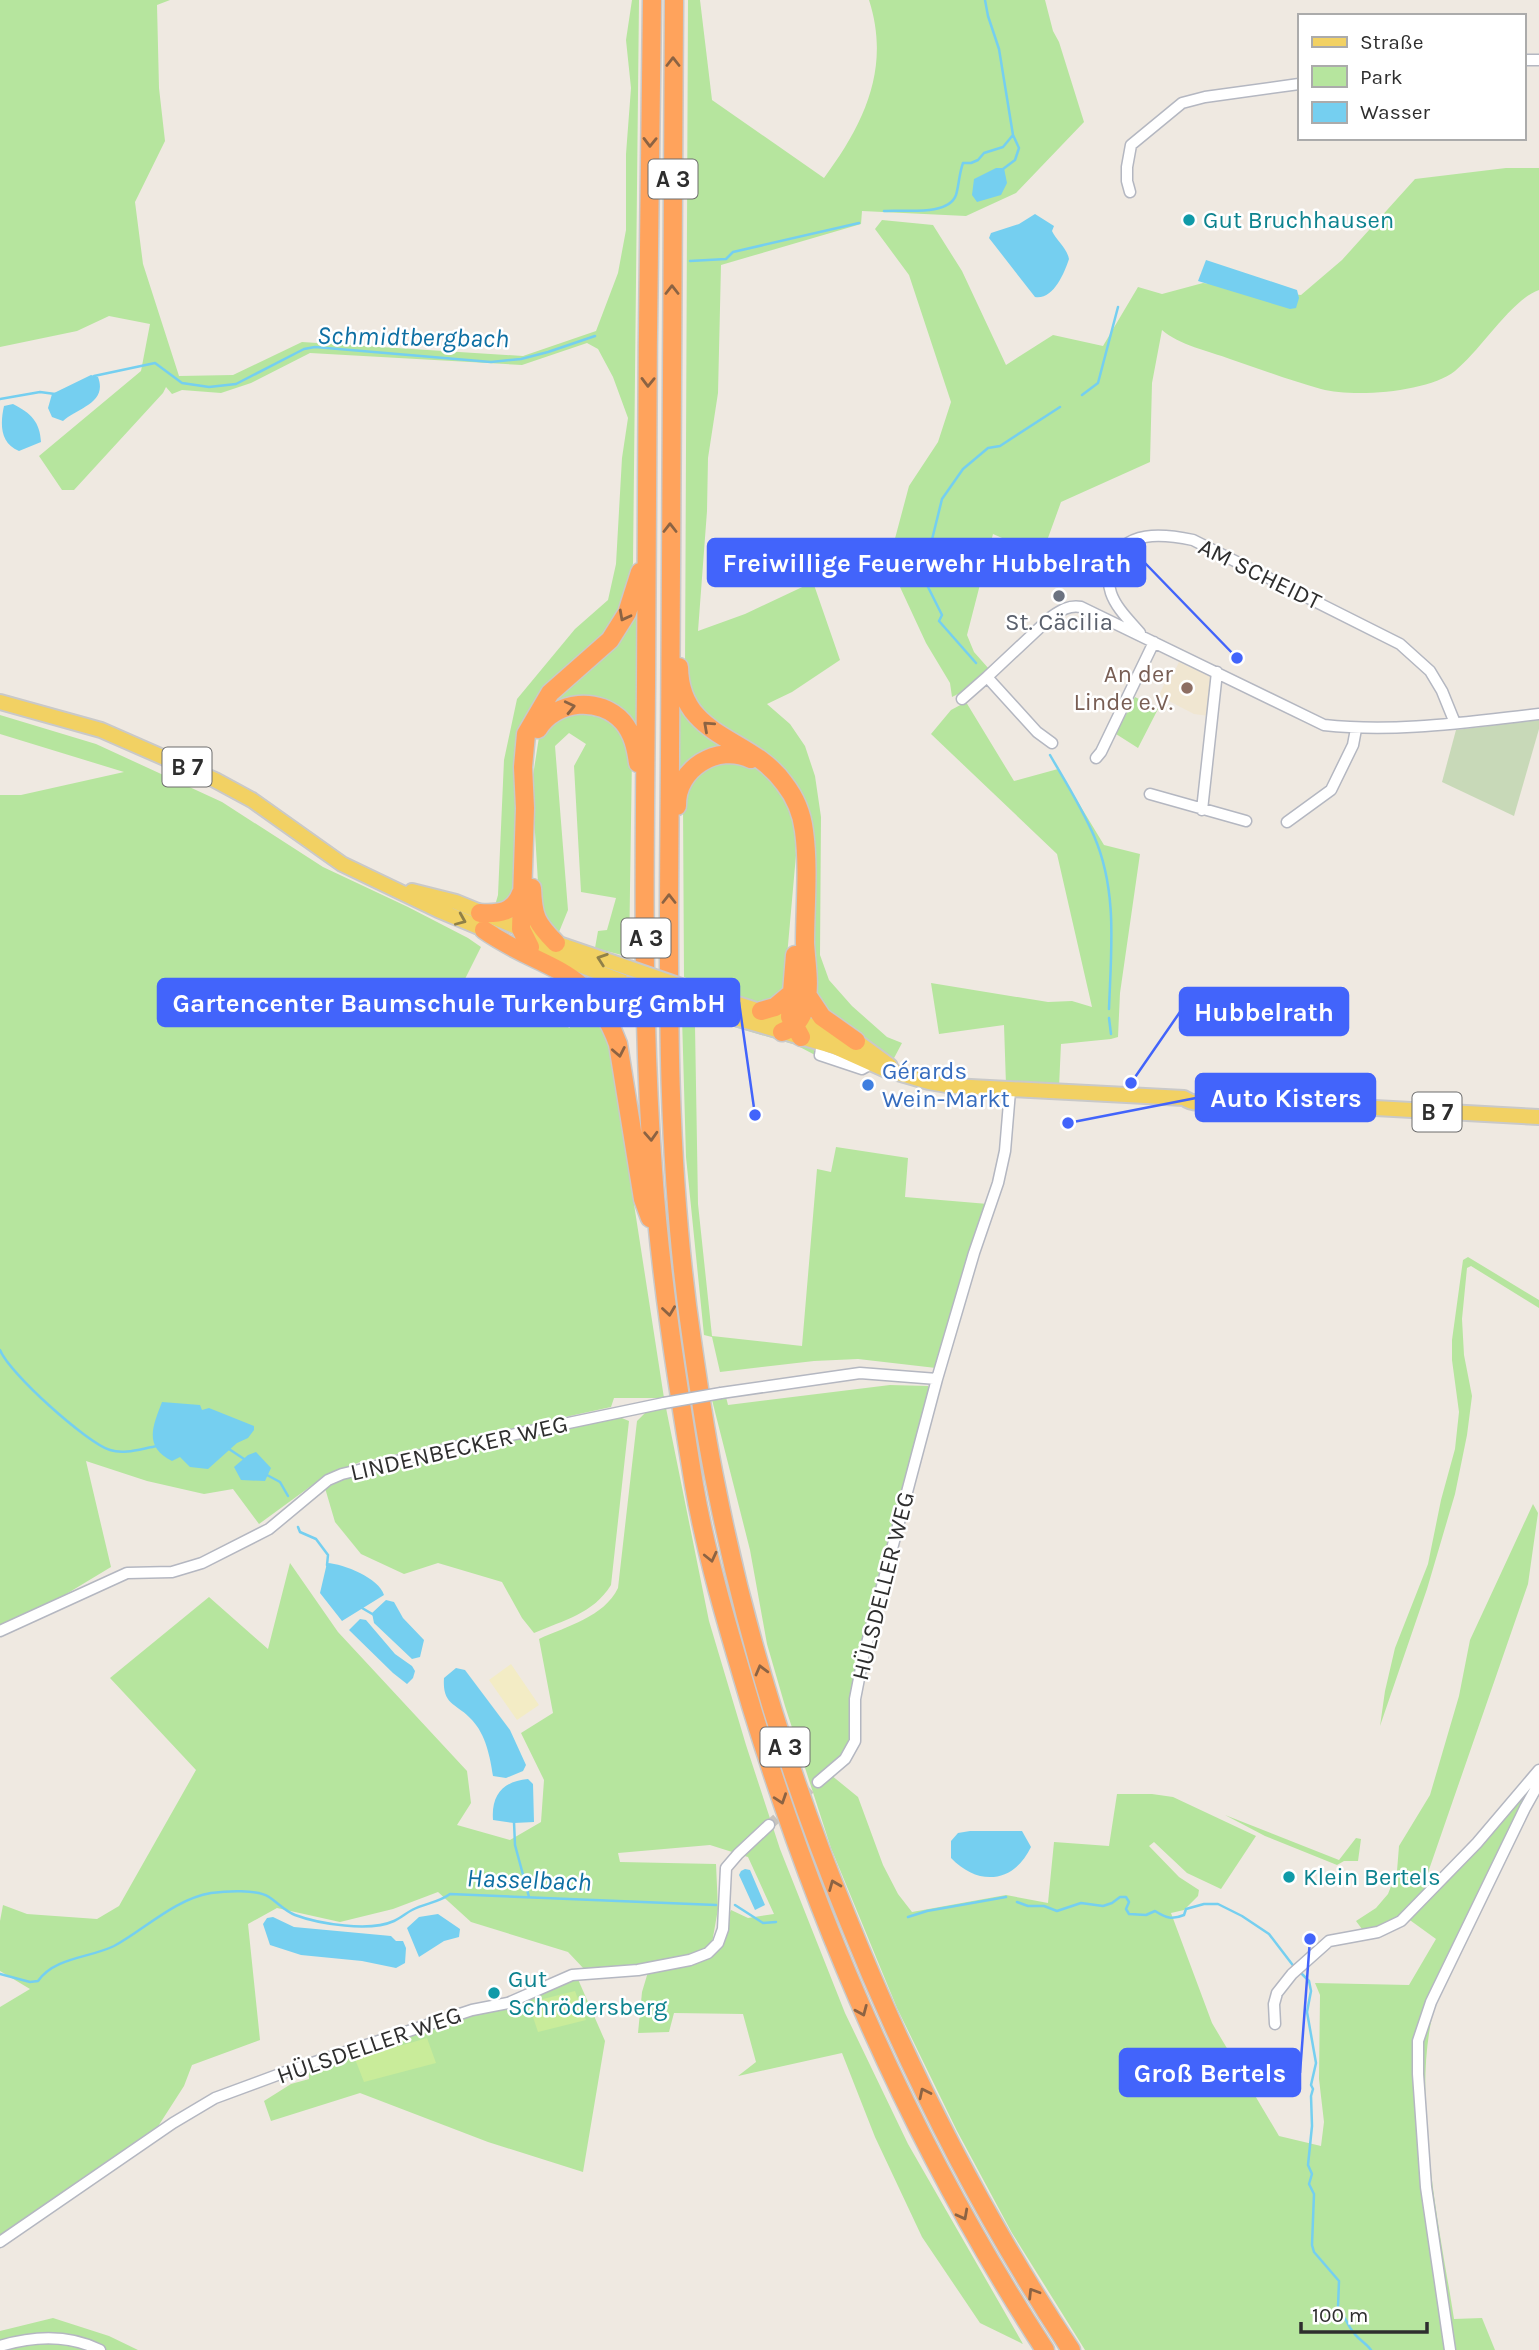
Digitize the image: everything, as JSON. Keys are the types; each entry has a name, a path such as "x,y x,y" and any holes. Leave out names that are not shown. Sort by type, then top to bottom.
{"highway":[{"name":"A 3","path":"652,0 646,552 647,1043 652,1164 659,1244 695,1490 726,1619 780,1798 842,1964 906,2105 975,2236 1045,2350"},
{"name":"A 3","path":"674,0 669,836 671,1090 681,1245 691,1337 716,1487 745,1614 765,1686 823,1858 887,2016 962,2169 1032,2291 1071,2350"},
{"path":"530,947 521,929 525,808 523,767 526,734 550,693 610,640 628,612 646,552"},
{"path":"670,596 678,610 679,674 683,692 692,711 712,731 756,755 774,771 789,789 800,813 805,842 801,994 822,1017 861,1048"},
{"path":"556,943 542,929 533,910 528,756 538,728 549,715 564,707 584,704 604,709 622,720 633,738 636,751 645,833"},
{"path":"669,836 677,818 677,798 682,782 690,771 713,756 744,756 766,770 780,785 792,808 800,850 801,994 805,1010 793,1028"},
{"path":"522,890 518,902 507,911 482,921 502,943 552,965 588,990 610,1021 618,1044 643,1199 659,1244"},
{"path":"761,1011 801,994"}],"main road":[{"name":"B 7","path":"0,702 101,730 215,780 252,800 342,864 397,889 438,896 530,947 684,1003 793,1028 861,1048 896,1072 941,1084 1010,1091 1184,1098 1194,1093 1204,1094 1211,1099 1539,1117"},
{"name":"B 7","path":"482,921 521,929 684,987 761,1011 822,1043 861,1048"},
{"path":"822,1043 829,1037 861,1048"}],"street":[{"path":"1130,192 1127,167 1131,145 1182,103 1205,97 1298,84"},
{"name":"AM SCHEIDT","path":"1150,640 1128,619 1111,593 1112,563 1127,542 1136,539 1166,536 1193,540 1400,644 1430,671 1442,691 1455,723"},
{"path":"962,699 1051,617 1069,607 1081,607 1324,725 1356,729 1413,727 1539,714"},
{"path":"1096,758 1150,640"},
{"path":"1202,810 1217,672"},
{"path":"987,677 1037,732 1052,743"},
{"path":"1287,822 1306,815 1331,790 1353,745 1356,729"},
{"path":"1150,794 1246,821"},
{"name":"HÜLSDELLER WEG","path":"818,1782 845,1759 855,1741 855,1699 863,1658 937,1379 974,1253 995,1194 1005,1151 1010,1091"},
{"name":"LINDENBECKER WEG","path":"0,1631 127,1573 172,1572 202,1563 269,1529 328,1480 342,1474 445,1449 721,1393 860,1373 937,1379"},
{"path":"1275,2024 1274,2004 1277,1993 1296,1971 1335,1938 1378,1932 1401,1921 1476,1843 1539,1770"},
{"path":"1450,2350 1426,2187 1418,2041 1431,2002 1524,1808 1539,1783"},
{"name":"HÜLSDELLER WEG","path":"0,2242 173,2123 215,2098 472,2010 508,2003 572,1975 649,1968 690,1960 708,1953 718,1943 723,1929 726,1868 769,1825"},
{"path":"0,2346 25,2339 51,2338 67,2339 100,2350"}],"shaded area":[{"name":"An der Linde e.V.","path":"1179,662 1214,678 1209,716 1194,714 1159,696"}],"green space":[{"path":"0,0 170,0 157,5 159,88 165,141 135,202 143,264 179,376 233,375 302,342 523,356 596,331 618,273 626,230 626,154 631,88 626,40 632,0 639,0 633,563 627,595 604,637 532,713 513,891 510,900 494,909 498,895 504,760 517,699 575,629 608,600 616,564 622,458 628,418 613,377 598,349 587,343 522,365 310,353 251,383 221,393 182,390 172,394 166,387 74,490 62,490 39,456 141,371 150,324 109,316 77,331 0,347"},
{"path":"688,0 700,0 712,100 824,178 851,137 870,94 877,49 869,0 1045,0 1084,122 1016,193 966,216 862,211 861,224 721,265 718,393 708,458 698,631 745,614 813,582 840,660 792,692 767,704 790,724 805,746 815,776 821,817 820,955 829,980 852,1006 887,1037 902,1043 893,1060 817,1006 804,815 738,741 695,703 685,674"},
{"path":"1506,168 1539,168 1539,290 1507,314 1465,362 1443,378 1391,391 1335,392 1194,347 1162,330 1152,383 1150,462 1061,502 1044,549 1036,553 993,534 967,635 974,652 989,669 964,691 952,697 950,683 926,643 900,587 893,546 909,486 938,442 951,402 909,275 875,229 882,220 933,225 962,271 1006,365 1053,335 1103,346 1138,287 1162,294 1203,283 1301,295 1342,260 1415,179"},
{"path":"636,603 636,732 617,707 547,710"},
{"path":"680,692 736,750 679,779"},
{"path":"1135,697 1158,709 1138,748 1116,734"},
{"path":"966,702 1014,781 1058,769 1104,845 1140,854 1120,993 1118,1037 1061,1044 1059,1087 1006,1085 1004,1025 939,1034 931,983 1048,1002 1072,1001 1092,1007 1057,854 931,734 951,710"},
{"path":"581,714 602,718 614,725 632,755 629,957 595,948 598,931 607,930 616,898 581,892 574,766 586,744 569,733 555,746 568,910 559,932 540,916 532,782 539,737 550,725 564,717"},
{"path":"0,715 96,744 222,802 323,867 468,938 481,947 463,983 570,1028 561,988 571,991 606,1023 664,1398 614,1398 611,1407 360,1462 322,1478 259,1524 233,1489 204,1494 147,1481 86,1461 111,1567 43,1608 0,1626 0,795 21,795 124,772 0,734"},
{"path":"1539,720 1539,729 1514,816 1442,782 1456,730"},
{"path":"723,760 750,764 763,772 776,786 787,805 794,827 796,855 784,990 765,1004 737,999 684,977 683,805 691,781"},
{"path":"698,1015 813,1046 815,1055 796,1045"},
{"path":"682,1017 695,1026 698,1204 712,1336 802,1346 817,1169 831,1172 836,1147 908,1158 905,1197 988,1204 962,1276 936,1368 858,1359 814,1361 720,1372 712,1337 704,1335 686,1157"},
{"path":"1468,1257 1539,1300 1539,1308 1471,1266 1467,1268 1462,1319 1464,1355 1472,1396 1467,1435 1455,1494 1427,1589 1380,1726 1395,1648 1428,1564 1455,1449 1459,1412 1452,1340 1463,1260"},
{"path":"890,1385 928,1386 930,1393 859,1658 851,1743 847,1751 817,1779 831,1775 858,1797 883,1865 898,1894 912,1912 1006,1895 1048,1903 1054,1842 1109,1846 1117,1794 1173,1797 1256,1836 1221,1889 1187,1873 1154,1842 1149,1846 1179,1877 1199,1890 1198,1896 1184,1910 1171,1913 1212,2023 1279,2136 1321,2146 1324,2122 1319,2079 1320,1995 1315,1983 1409,1985 1436,1939 1407,1918 1492,1830 1539,1774 1468,1918 1417,2052 1447,2350 1085,2350 1012,2233 957,2131 897,2008 831,1848 767,1644 750,1550 711,1396 726,1397 728,1405"},
{"path":"666,1408 709,1621 780,1849 845,2013 908,2144 1023,2344 980,2323 922,2237 875,2137 842,2053 738,2076 756,2062 743,2014 674,2013 669,2032 638,2033 642,1992 648,1972 690,1964 709,1956 722,1941 731,1910 748,1918 774,1914 748,1857 710,1845 618,1853 620,1862 716,1864 718,1909 712,1943 696,1955 634,1966 585,1970 568,1952 471,1922 438,1892 393,1909 340,1922 277,1908 248,1924 260,2040 192,2065 184,2086 157,2128 0,2238 0,2007 30,1989 0,1971 0,1921 3,1905 27,1914 97,1919 119,1906 196,1770 110,1678 209,1597 268,1649 290,1563 338,1632 467,1771 471,1803 457,1825 510,1840 541,1822 544,1780 521,1733 553,1713 539,1639 594,1613 612,1598 618,1588 637,1421 648,1410"},
{"path":"617,1416 629,1421 611,1585 587,1610 534,1633 522,1618 502,1582 438,1563 404,1574 361,1554 335,1522 325,1488 362,1471"},
{"path":"1533,1504 1538,1513 1528,1584 1423,1887 1430,1888 1390,1924 1365,1933 1356,1921 1376,1908 1388,1894 1397,1871 1399,1846 1430,1795 1459,1696 1470,1640"},
{"path":"1225,1815 1339,1860 1356,1838 1361,1839 1358,1861 1344,1861 1337,1865 1265,1836"},
{"path":"577,1977 605,2041 583,2172 488,2142 360,2093 271,2121 264,2101 291,2084 309,2079 309,2067"},
{"path":"575,1991 586,2020 538,2032 530,2008 539,2000"},
{"path":"1437,1999 1429,2035 1425,2074 1429,2158 1441,2243 1454,2319 1482,2318 1495,2350 1451,2350 1427,2188 1421,2051 1427,2015"},
{"path":"427,2038 436,2063 364,2082 355,2059"},
{"path":"53,2318 109,2336 138,2350 0,2350 0,2331"}],"sand":[{"path":"511,1664 539,1705 517,1720 489,1680"}],"water":[{"path":"996,168 1004,168 1007,183 1001,195 977,202 972,195 974,179"},
{"path":"1035,214 1054,226 1052,231 1069,259 1057,285 1041,297 1035,297 989,238 991,233 1019,224"},
{"path":"1206,260 1297,290 1299,298 1296,308 1290,309 1198,281"},
{"path":"91,375 98,377 100,386 95,399 63,421 52,417 48,408 52,394"},
{"path":"13,404 33,419 39,429 41,442 19,451 8,443 2,426 4,406"},
{"path":"162,1402 200,1405 202,1410 209,1408 254,1426 254,1430 248,1438 237,1443 208,1469 190,1467 180,1457 172,1461 157,1449 153,1435"},
{"path":"256,1452 271,1468 265,1481 241,1480 234,1467"},
{"path":"327,1563 360,1573 375,1583 384,1595 342,1621 320,1593"},
{"path":"386,1600 394,1602 403,1618 424,1640 420,1657 412,1659 374,1623 372,1613"},
{"path":"360,1619 366,1620 395,1654 412,1666 415,1671 407,1684 349,1630"},
{"path":"456,1668 465,1670 510,1730 526,1765 523,1771 506,1778 493,1776 481,1732 445,1694 444,1678"},
{"path":"528,1779 533,1784 534,1822 493,1820 494,1803 501,1790 512,1783"},
{"path":"1022,1831 1031,1847 1015,1868 1005,1874 983,1877 961,1867 951,1858 951,1841 958,1833"},
{"path":"745,1869 750,1870 765,1905 755,1910 739,1875"},
{"path":"438,1914 460,1929 459,1937 444,1941 419,1957 407,1928 419,1917"},
{"path":"273,1917 294,1927 391,1936 396,1941 403,1941 406,1948 405,1963 396,1968 362,1961 301,1955 270,1945 263,1924 267,1918"}],"waterway":[{"path":"985,0 999,49 1013,135 1019,148 1015,160 1003,169"},
{"name":"Schmidtbergbach","path":"884,211 934,209 951,202 956,195 963,163 971,163 984,153 1003,147 1013,135"},
{"name":"Schmidtbergbach","path":"690,261 726,259 733,252 859,223"},
{"path":"1082,395 1098,383 1118,307"},
{"name":"Schmidtbergbach","path":"94,376 155,363 182,383 209,387 236,384 304,349 315,347 491,362 521,359 595,336"},
{"name":"Schmidtbergbach","path":"0,399 40,392 55,394"},
{"path":"976,663 939,621 942,615 928,587 930,578 924,572 942,499 963,469 988,448 1000,446 1060,407"},
{"path":"1050,755 1094,836 1107,878 1111,921 1109,1009"},
{"path":"1109,1018 1111,1034"},
{"path":"0,1350 6,1361 33,1390 99,1445 122,1452 158,1446"},
{"path":"229,1449 244,1459"},
{"path":"267,1475 280,1482 288,1496"},
{"path":"298,1527 300,1532 316,1539 328,1555 329,1567"},
{"path":"362,1608 374,1615"},
{"path":"514,1822 515,1845 529,1897"},
{"name":"Hasselbach","path":"0,1974 30,1982 38,1981 54,1967 114,1946 185,1901 217,1892 264,1894 295,1915 331,1924 358,1926 394,1921 450,1894 716,1905"},
{"name":"Hasselbach","path":"908,1917 1006,1897"},
{"name":"Hasselbach","path":"1017,1902 1057,1911 1081,1903 1103,1906 1120,1897 1126,1897 1129,1914 1146,1915 1155,1911 1172,1918 1184,1915 1186,1909 1204,1904 1218,1904 1269,1934 1295,1968"},
{"name":"Hasselbach","path":"735,1905 763,1923 776,1922"},
{"name":"Hasselbach","path":"1300,1972 1309,1981 1311,1991 1307,2012 1316,2063 1311,2085 1312,2126 1308,2165 1312,2174 1309,2184 1314,2194 1312,2245 1314,2252 1339,2281 1338,2307 1358,2338 1371,2350"}],"tunnel":[{"path":"769,1825 818,1782"}],"place":[{"name":"Gut Bruchhausen","path":"1189,220"},
{"name":"St. Cäcilia","path":"1059,596"},
{"name":"Freiwillige Feuerwehr Hubbelrath","path":"1237,658"},
{"name":"An der Linde e.V.","path":"1187,688"},
{"name":"Hubbelrath","path":"1131,1083"},
{"name":"Gérards Wein-Markt","path":"868,1085"},
{"name":"Gartencenter Baumschule Turkenburg GmbH","path":"755,1115"},
{"name":"Auto Kisters","path":"1068,1123"},
{"name":"Klein Bertels","path":"1289,1877"},
{"name":"Groß Bertels","path":"1310,1939"},
{"name":"Gut Schrödersberg","path":"494,1993"}]}
